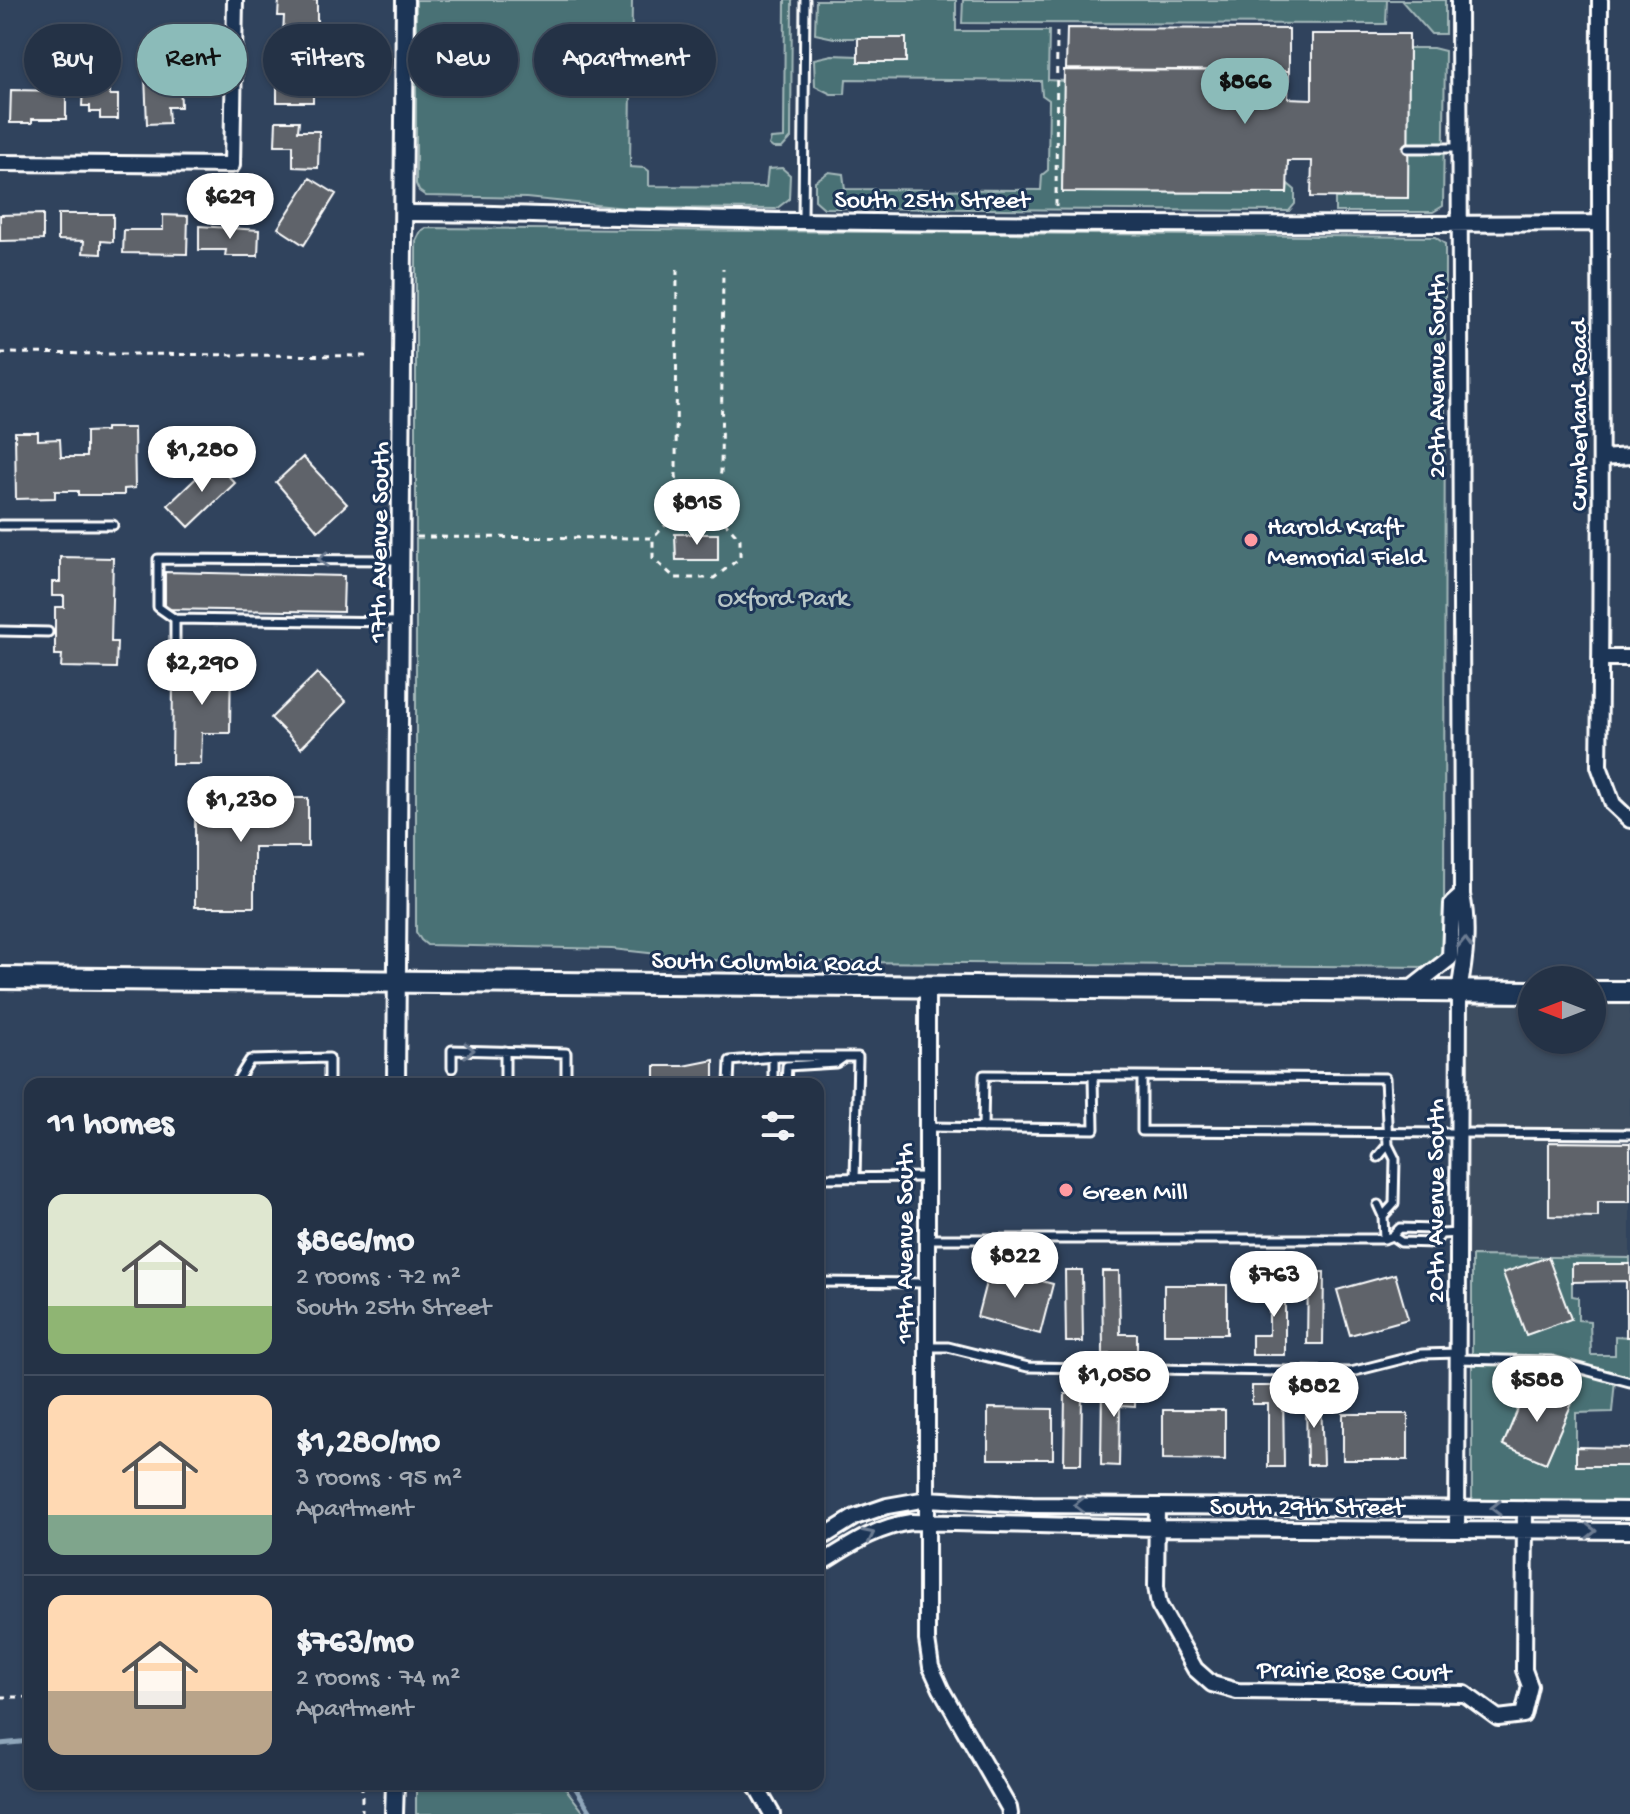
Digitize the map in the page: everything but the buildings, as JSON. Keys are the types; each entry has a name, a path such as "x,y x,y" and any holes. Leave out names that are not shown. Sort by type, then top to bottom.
{"main road":[{"name":"South Columbia Road","path":"0,978 1518,992"},
{"path":"1606,992 1630,992"}],"street":[{"path":"0,163 232,165 235,0"},
{"name":"17th Avenue South","path":"396,1078 405,0"},
{"name":"20th Avenue South","path":"1457,1508 1459,991 1465,959 1466,915 1462,895 1459,0"},
{"name":"Cumberland Road","path":"1600,0 1602,458 1599,766 1613,804 1630,820"},
{"name":"South 25th Street","path":"405,213 803,221 1599,223"},
{"path":"1602,458 1630,456"},
{"path":"1600,658 1630,658"},
{"name":"20th Avenue South","path":"1408,991 1450,958 1452,904 1462,895"},
{"name":"19th Avenue South","path":"927,987 927,1499"},
{"path":"927,1499 927,1640 931,1667 1010,1814"},
{"name":"South 29th Street","path":"824,1536 855,1517 887,1506 927,1499 1032,1505 1630,1510"},
{"path":"1156,1528 1157,1506"},
{"path":"1457,1508 1457,1530"},
{"path":"1525,1509 1525,1531"},
{"name":"South 29th Street","path":"824,1561 890,1525 927,1523 1630,1531"},
{"name":"Prairie Rose Court","path":"1156,1528 1159,1605 1195,1669 1212,1684 1237,1691 1465,1694 1498,1718 1523,1715 1530,1686 1524,1670 1525,1531"},
{"path":"394,1814 395,1790"},
{"path":"758,1790 772,1814"}],"lane":[{"path":"803,221 805,0"},
{"path":"1408,148 1459,148"},
{"path":"0,525 113,525"},
{"path":"400,622 175,619 158,607 158,559 401,560"},
{"path":"175,619 175,669"},
{"path":"0,631 48,632"},
{"path":"452,1068 452,1050 566,1053 566,1078"},
{"path":"505,1051 505,1078"},
{"path":"773,1057 773,1078"},
{"path":"729,1078 730,1061 773,1057 858,1057 855,1178"},
{"path":"786,1078 787,1066 836,1063 845,1057"},
{"path":"239,1078 250,1060 329,1058 329,1078"},
{"path":"983,1128 984,1075 1385,1078 1388,1145 1395,1159 1394,1204 1383,1216"},
{"path":"927,1127 1094,1129 1093,1076"},
{"path":"1142,1076 1142,1131 1630,1134"},
{"path":"1378,1157 1388,1145"},
{"path":"824,1178 927,1177"},
{"path":"1378,1205 1388,1238"},
{"path":"1388,1238 1400,1228 1433,1229 1441,1234 1458,1233"},
{"path":"927,1239 1388,1238 1401,1242 1434,1243 1441,1234"},
{"path":"824,1282 927,1283"},
{"path":"927,1347 948,1347 1028,1367 1351,1372 1422,1354 1552,1361 1630,1382"}],"path":[{"path":"1056,222 1057,26"},
{"path":"677,269 676,475 681,509"},
{"path":"714,510 721,472 723,269"},
{"path":"0,353 369,356"},
{"path":"681,509 714,510 740,539 740,558 714,578 675,578 653,558 653,538 681,509"},
{"path":"401,537 653,538"},
{"path":"0,1697 24,1697"},
{"path":"362,1790 362,1814"}],"shaded area":[{"path":"1459,991 1518,992 1518,1054 1606,1054 1606,992 1630,992 1630,1258 1458,1256"}],"green space":[{"path":"416,0 632,0 632,24 534,24 534,96 631,96 630,167 649,171 649,186 766,187 768,169 782,168 790,175 789,199 776,209 626,208 526,198 426,196 416,184 416,96 518,96 518,24 416,24"},
{"path":"785,0 792,0 791,138 782,148 773,148 769,145 771,139 784,138"},
{"path":"816,0 956,0 956,31 1049,31 1048,80 1064,81 1062,192 1287,193 1288,184 1295,190 1295,204 1289,211 824,208 815,200 815,181 829,172 843,174 845,189 1041,190 1042,175 1048,170 1049,100 1042,95 1041,81 846,79 845,94 831,94 815,86 814,59 832,55 858,56 858,62 906,62 906,38 834,38 815,34"},
{"path":"963,0 1387,0 1386,24 962,23"},
{"path":"1401,0 1445,0 1445,34 1431,34"},
{"path":"1409,48 1445,51 1443,206 1433,212 1335,212 1335,198 1408,198"},
{"name":"Oxford Park","path":"426,228 1435,237 1445,244 1444,948 1435,961 1426,967 722,961 612,949 427,945 416,932 416,241"},
{"path":"1472,1256 1630,1258 1630,1264 1572,1265 1572,1296 1578,1297 1578,1320 1590,1321 1591,1355 1615,1355 1615,1336 1630,1337 1630,1381 1615,1380 1612,1412 1576,1413 1576,1465 1630,1466 1630,1502 1472,1501","holes":["1504,1273 1570,1319 1526,1335","1571,1403 1546,1463 1503,1445"]},
{"path":"416,1790 567,1790 585,1814 416,1814"}],"waterway":[{"path":"0,1744 24,1742"},
{"path":"577,1790 592,1814"}],"place":[{"name":"Harold Kraft Memorial Field","path":"1251,540"},
{"name":"Green Mill","path":"1066,1190"}]}
